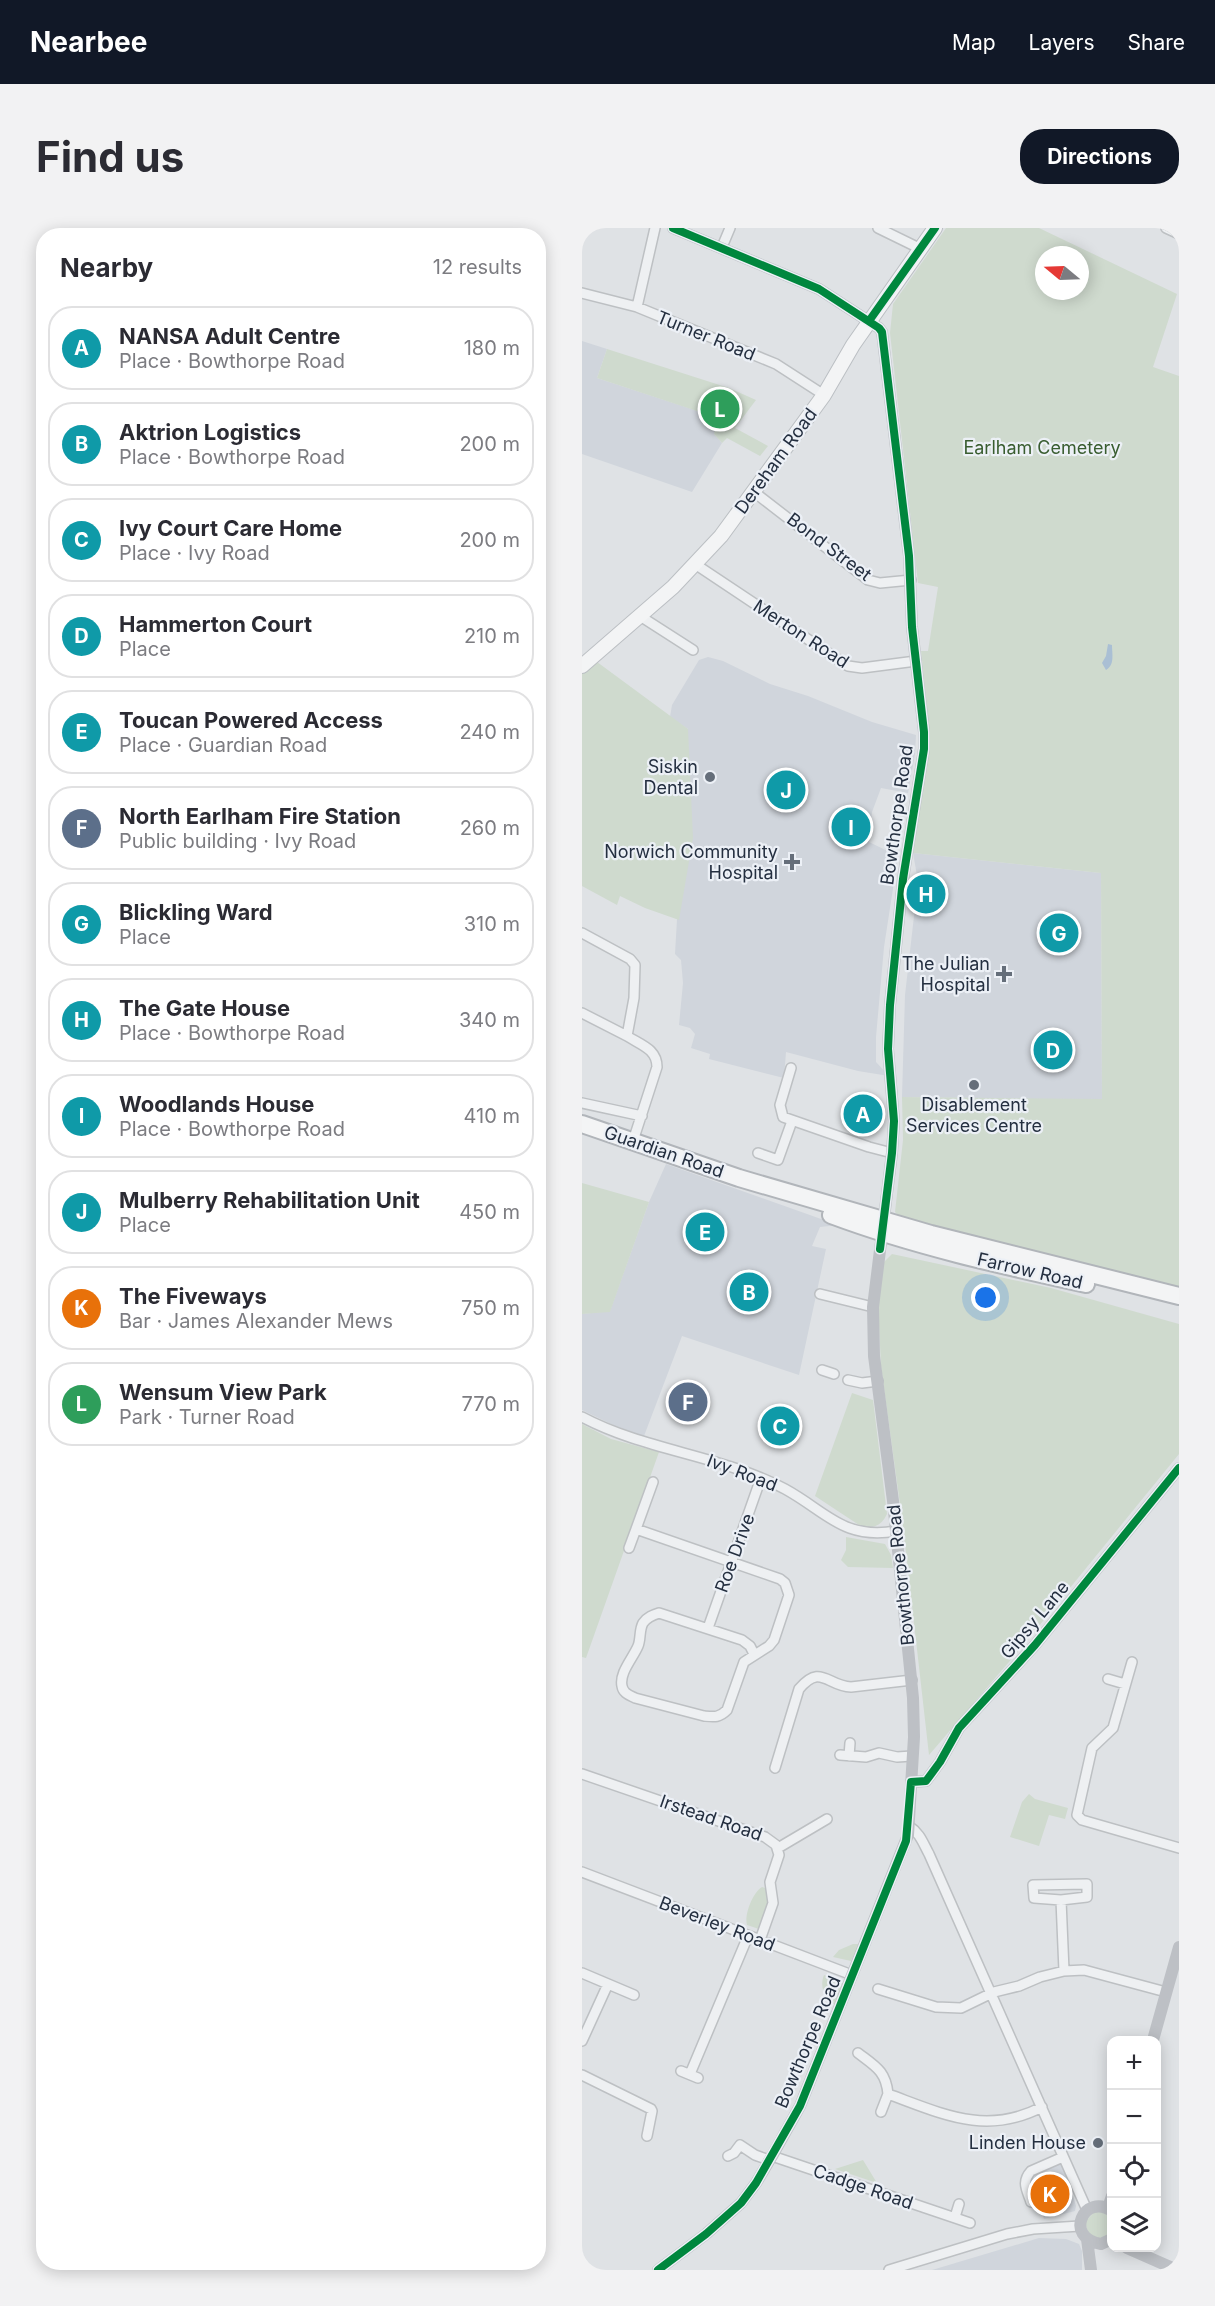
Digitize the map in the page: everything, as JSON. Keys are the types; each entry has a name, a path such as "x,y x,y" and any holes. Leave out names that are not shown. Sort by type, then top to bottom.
{"highway":[{"name":"Guardian Road","path":"582,1124 883,1227"},
{"name":"Farrow Road","path":"883,1227 931,1234 1179,1296"},
{"name":"Farrow Road","path":"883,1227 1017,1270 1179,1307"}],"main road":[{"name":"Dereham Road","path":"582,666 696,564 721,536 824,395 869,321 935,228"}],"street":[{"path":"637,307 655,228"},
{"path":"673,228 819,289 869,321"},
{"path":"722,247 730,228"},
{"path":"878,228 921,249"},
{"path":"1166,228 1179,234"},
{"name":"Turner Road","path":"582,293 637,307 776,364 824,395"},
{"name":"Bowthorpe Road","path":"658,2270 706,2234 741,2203 771,2158 800,2106 906,1841 909,1827 914,1718 912,1680 874,1356 873,1307 894,1121 888,1029 900,900 924,750 910,580 882,332 869,321"},
{"name":"Bond Street","path":"754,492 868,580 880,583 910,580"},
{"name":"Merton Road","path":"696,564 848,666 862,668 916,662"},
{"path":"640,616 693,651"},
{"path":"582,933 630,959 635,965 633,1007 627,1036"},
{"path":"582,1013 627,1036 652,1052 657,1058 657,1068 633,1142"},
{"path":"791,1068 780,1105 783,1117 892,1153"},
{"name":"Guardian Road","path":"582,1103 642,1116"},
{"path":"758,1153 778,1160 792,1121"},
{"path":"820,1294 873,1307"},
{"path":"822,1370 834,1374"},
{"path":"848,1380 862,1383 878,1381"},
{"name":"Ivy Road","path":"582,1417 613,1432 761,1478 784,1489 850,1530 877,1534 896,1531"},
{"name":"Gipsy Lane","path":"911,1782 926,1781 940,1762 959,1728 1035,1645 1179,1468"},
{"name":"Roe Drive","path":"708,1628 761,1478"},
{"path":"629,1548 653,1482"},
{"path":"636,1528 780,1579 788,1589 788,1600 774,1640 769,1646 744,1662 727,1710 722,1715 716,1717 635,1698 625,1693 621,1685 622,1677 639,1644 642,1627 650,1617 659,1613 742,1640 750,1646 754,1654"},
{"path":"1132,1662 1113,1728 1092,1748 1077,1815 1082,1820 1179,1848"},
{"path":"775,1768 787,1748 800,1689 808,1679 817,1676 825,1677 844,1687 851,1688 912,1680"},
{"path":"1108,1679 1125,1684"},
{"path":"850,1743 844,1756 866,1757 879,1754 897,1757 912,1756"},
{"name":"Irstead Road","path":"582,1774 774,1841 778,1848 778,1861 770,1882 773,1903 760,1940"},
{"path":"778,1848 827,1819"},
{"path":"909,1827 916,1831 924,1845 1087,2210"},
{"path":"906,1841 924,1845"},
{"name":"Beverley Road","path":"582,1872 852,1975"},
{"path":"1087,1884 1087,1897 1062,1900 1034,1898 1033,1885 1087,1884"},
{"path":"1062,1900 1064,1971"},
{"path":"690,2074 748,1936"},
{"path":"1154,2036 1179,1947"},
{"path":"878,1989 936,2007 961,2008 991,1993 1064,1971 1084,1970 1166,1992"},
{"path":"582,1973 634,1995"},
{"path":"582,2041 608,1984"},
{"path":"858,2053 876,2065 887,2083 888,2094 881,2112"},
{"path":"582,2075 639,2095 652,2111 647,2136"},
{"path":"888,2094 959,2119 984,2122 1018,2119 1042,2108"},
{"name":"Cadge Road","path":"728,2156 734,2153 742,2142 755,2155 771,2158 970,2223"},
{"path":"1031,2202 1024,2183 1028,2174 1064,2157"},
{"path":"955,2217 959,2204"},
{"path":"1092,2270 1087,2239 1080,2226 1087,2210 1093,2206 1107,2205"},
{"path":"889,2270 1007,2234 1033,2229 1080,2226"},
{"path":"1087,2239 1106,2241 1092,2270"},
{"path":"1138,2252 1177,2270"}],"shaded area":[{"path":"582,341 607,349 597,378 719,418 714,434 722,443 692,492 582,454"},
{"name":"Norwich Community Hospital","path":"708,657 723,661 770,684 808,696 872,722 916,735 908,793 881,788 872,812 869,842 898,856 884,947 876,1037 876,1062 889,1076 858,1071 786,1052 784,1078 709,1059 710,1054 691,1048 695,1034 690,1028 679,1025 683,983 681,960 675,954 688,729 670,717 672,705 699,660"},
{"name":"The Julian Hospital","path":"913,853 1101,873 1102,1100 902,1097 905,995 918,881"},
{"path":"666,1164 838,1225 820,1227 812,1246 826,1249 799,1375 682,1336 644,1436 630,1433 582,1410 582,1314 610,1311 649,1202"},
{"path":"1063,2163 1076,2206 1075,2211 1044,2219 1032,2180 1039,2171"},
{"path":"1039,2238 1066,2239 1079,2244 1082,2251 1082,2270 932,2270"}],"green space":[{"name":"Earlham Cemetery","path":"946,228 1039,228 1077,246 1035,246 1035,300 1089,300 1089,252 1177,294 1153,367 1179,376 1179,1287 901,1218 895,1212 903,1140 902,1097 1102,1099 1101,873 913,853 928,759 927,706 921,651 928,651 938,587 918,583 890,333 893,304"},
{"path":"607,349 729,388 756,400 735,428 768,446 760,456 727,438 722,443 714,434 718,418 597,378"},
{"path":"593,659 688,729 693,838 679,920 620,896 617,905 582,886 582,668"},
{"path":"582,1183 649,1202 610,1312 582,1314"},
{"path":"892,1254 1051,1288 1179,1324 1179,1454 1021,1648 929,1755 903,1526 881,1366 878,1304 884,1262"},
{"path":"852,1393 873,1400 887,1514 882,1522 872,1527 859,1525 815,1496"},
{"path":"582,1424 611,1439 659,1452 586,1658 582,1657"},
{"path":"846,1537 885,1544 891,1555 893,1568 848,1567 841,1560 846,1550"},
{"path":"1029,1794 1035,1799 1068,1808 1065,1819 1049,1815 1039,1846 1010,1837 1022,1802"},
{"path":"762,1887 765,1888 768,1904 759,1929 747,1925 746,1921 753,1899"},
{"path":"859,1944 851,1961 833,1957 839,1950"},
{"path":"824,1975 843,1983 837,2006 824,1993 822,1984"},
{"path":"863,2160 877,2183 835,2169"},
{"path":"1096,2210 1107,2214 1107,2235 1101,2239 1089,2235 1085,2222"}],"water":[{"path":"1108,644 1112,645 1112,659 1111,665 1106,670 1102,663"}],"cycle path":[{"path":"673,228 819,289 882,332 909,556 912,627 924,749 903,879 890,1005 888,1049 894,1121 880,1249"},
{"path":"869,321 935,228"},
{"path":"658,2270 706,2234 741,2203 756,2183 800,2106 906,1841 911,1782 926,1781 940,1762 959,1728 1035,1645 1179,1468"}],"place":[{"name":"Wensum View Park","path":"720,409"},
{"name":"Siskin Dental","path":"710,777"},
{"name":"Mulberry Rehabilitation Unit","path":"786,790"},
{"name":"Woodlands House","path":"851,827"},
{"name":"Norwich Community Hospital","path":"792,862"},
{"name":"The Gate House","path":"926,894"},
{"name":"Blickling Ward","path":"1059,933"},
{"name":"The Julian Hospital","path":"1004,974"},
{"name":"Hammerton Court","path":"1053,1050"},
{"name":"Disablement Services Centre","path":"974,1085"},
{"name":"NANSA Adult Centre","path":"863,1114"},
{"name":"Toucan Powered Access","path":"705,1232"},
{"name":"Aktrion Logistics","path":"749,1292"},
{"name":"North Earlham Fire Station","path":"688,1402"},
{"name":"Ivy Court Care Home","path":"780,1426"},
{"name":"Linden House","path":"1098,2143"},
{"name":"The Fiveways","path":"1050,2194"}]}
